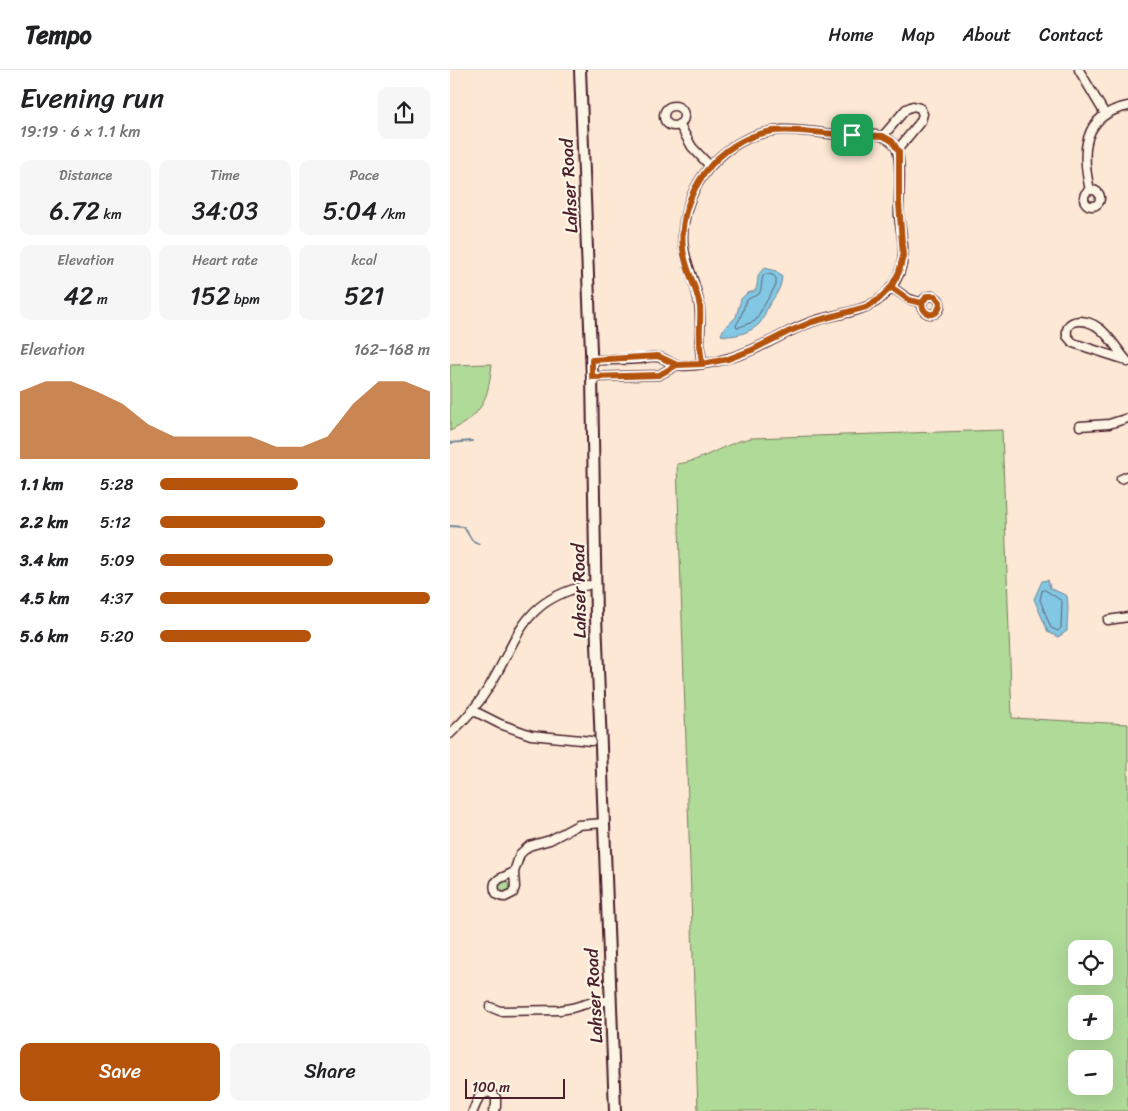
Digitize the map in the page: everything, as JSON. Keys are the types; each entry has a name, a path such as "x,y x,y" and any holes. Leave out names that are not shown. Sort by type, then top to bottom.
{"street":[{"name":"Lahser Road","path":"580,70 592,360 594,573 615,1111"},
{"path":"1079,70 1106,114"},
{"path":"883,136 906,109 913,106 920,108 923,114 922,121 898,149"},
{"path":"1090,190 1085,171 1085,147 1092,130 1106,114 1128,106"},
{"path":"679,124 692,147 710,166"},
{"path":"592,377 659,375 677,365 702,364 737,356 806,324 866,307 878,300 891,287 899,272 903,256 899,203 900,158 898,149 892,141 883,136 837,135 793,130 772,131 739,143 710,166 692,194 685,216 683,232 684,255 700,309 702,364"},
{"path":"891,287 909,300 922,303"},
{"path":"1080,320 1095,325 1106,335 1127,361 1073,343 1067,336 1068,327 1072,322 1080,320"},
{"path":"592,360 658,356 677,365"},
{"path":"1080,426 1109,424 1128,418"},
{"path":"450,734 472,710 489,686 513,640 528,617 550,600 588,585"},
{"path":"1108,620 1128,618"},
{"path":"472,710 500,724 531,735 591,741"},
{"path":"514,872 520,854 529,846 550,840 578,825 604,823"},
{"path":"490,1007 500,1011 560,1010 596,1001 610,1000"},
{"path":"473,1111 479,1097 488,1092 494,1094 496,1098 496,1107 493,1111"}],"green space":[{"path":"492,364 486,396 482,405 470,419 450,431 450,365"},
{"path":"1002,430 1012,718 1128,724 1128,1111 698,1111 677,464 695,460 741,440 751,438"},
{"path":"502,881 506,881 510,887 506,893 502,893 498,889 498,885"}],"water":[{"path":"765,268 776,271 782,277 779,289 762,321 754,328 745,332 730,336 721,335 723,330 736,317 741,299 747,293 755,291 758,276"},
{"path":"1048,580 1050,588 1067,596 1067,631 1058,637 1048,632 1034,599 1042,581"}],"waterway":[{"path":"450,443 472,441"},
{"path":"450,526 464,527 472,540 479,544"}],"route":[{"path":"852,135 832,135 793,130 772,131 746,139 733,146 716,160 705,172 692,194 685,216 683,232 684,255 700,309 702,364 677,365 664,374 659,375 592,377 592,360 640,359 658,356 677,365 690,365 702,364 718,361 737,356 800,326 866,307 878,300 891,287 909,300 922,303 922,308 926,313 934,314 937,312 940,308 940,302 935,296 927,296 922,303 909,300 891,287 899,272 903,256 900,227 900,158 898,149 892,141 883,136 852,135"}]}
